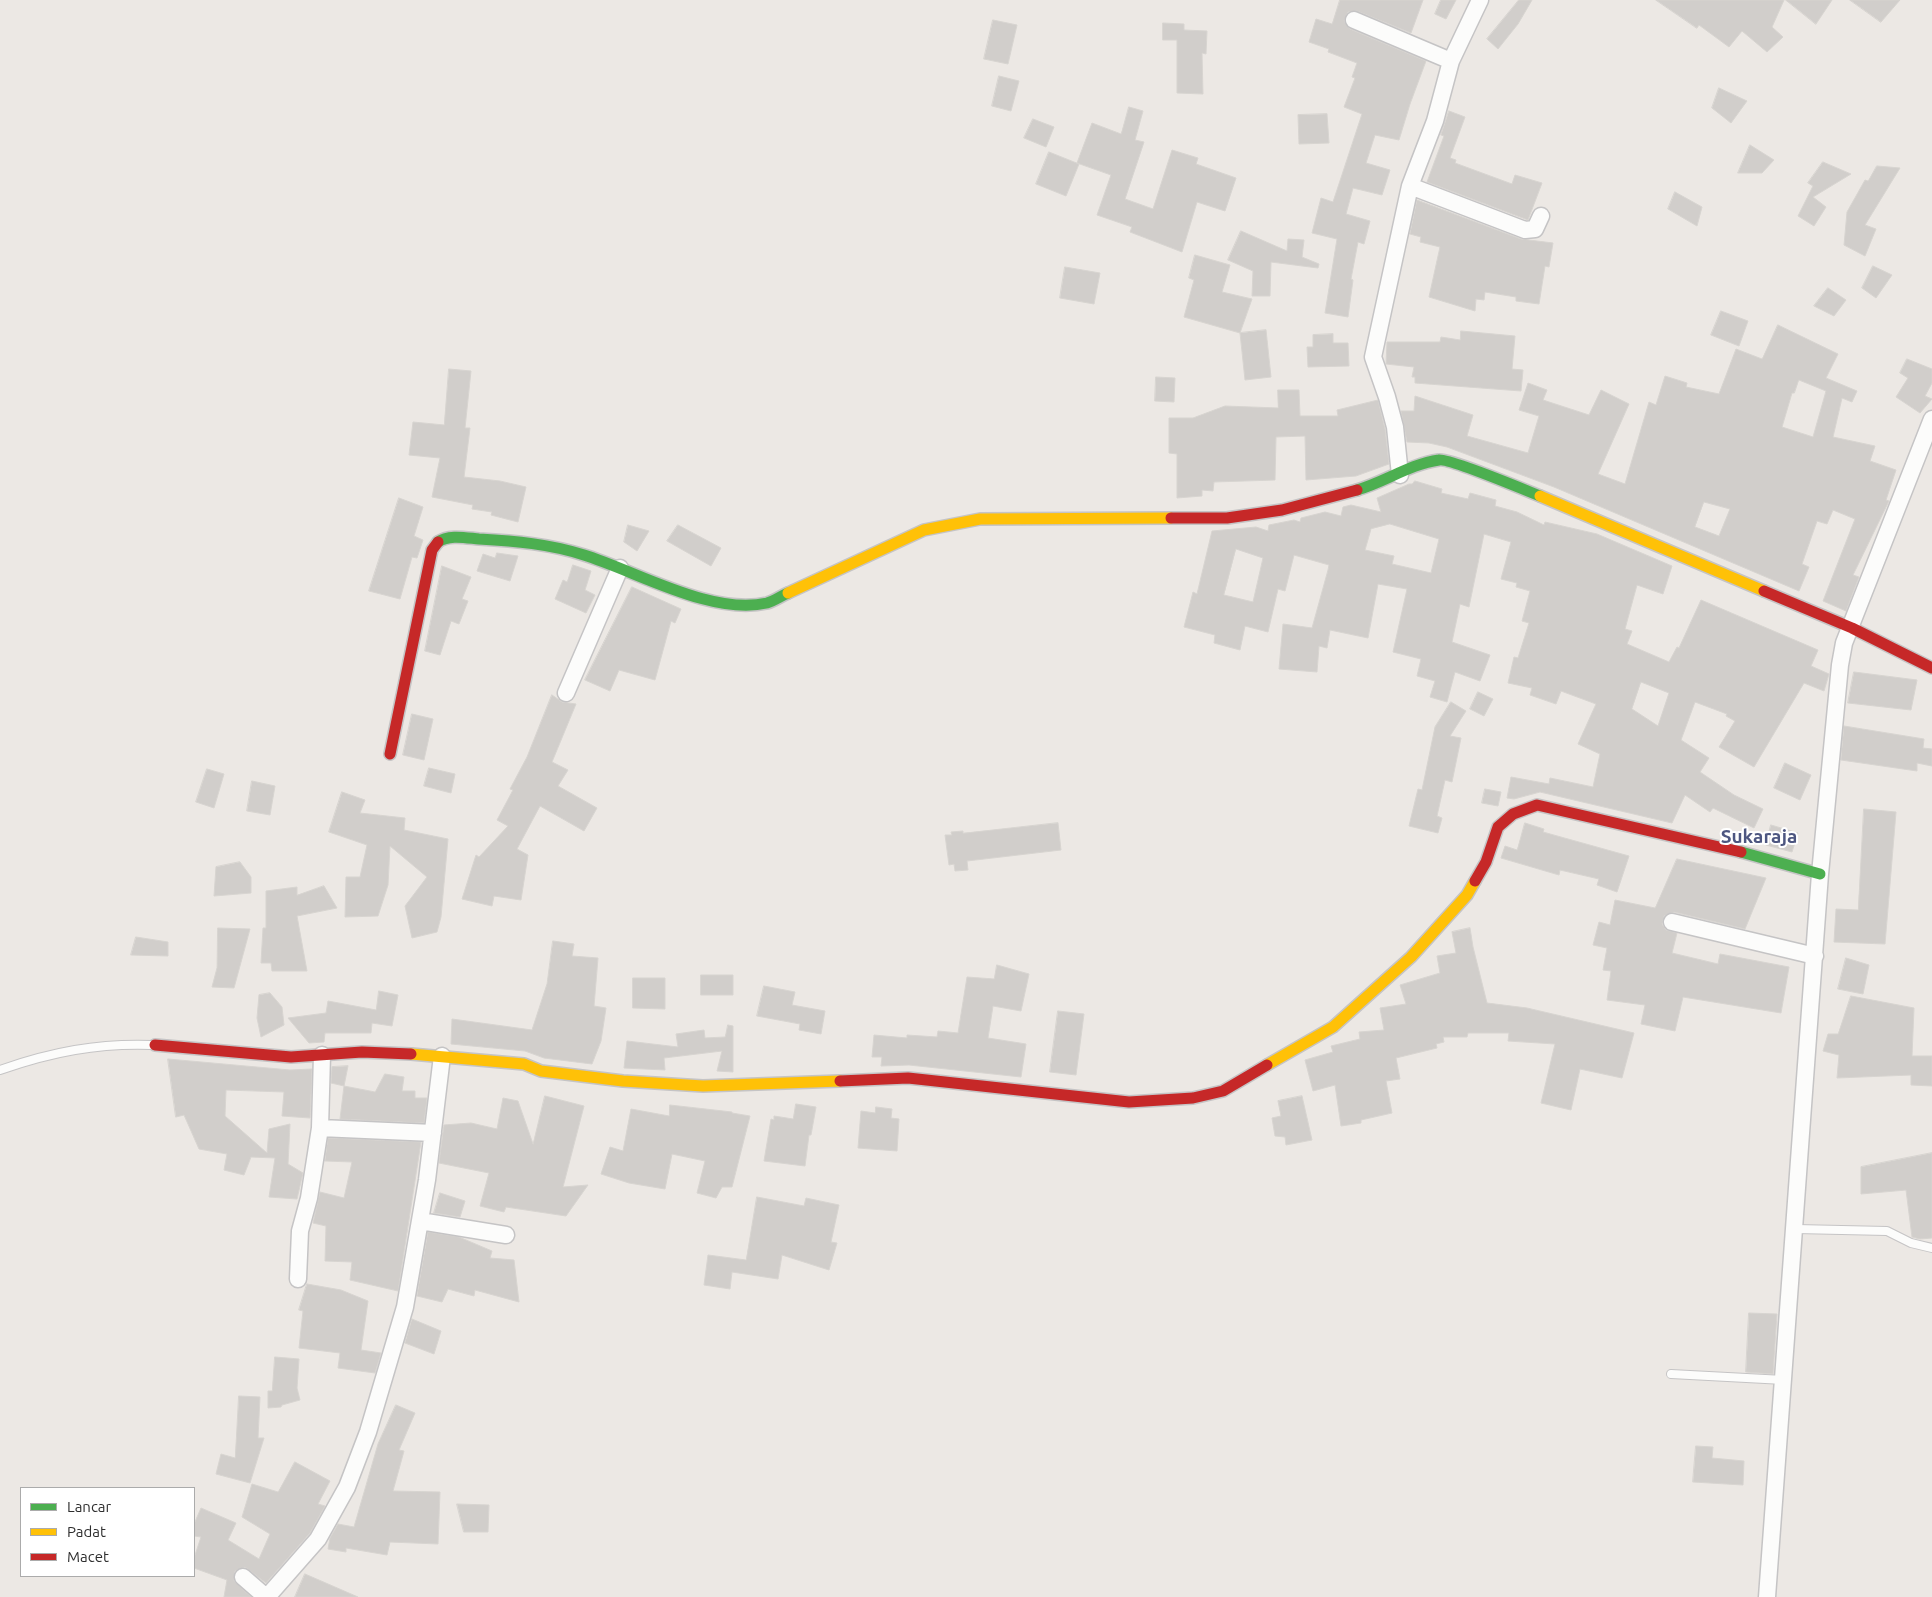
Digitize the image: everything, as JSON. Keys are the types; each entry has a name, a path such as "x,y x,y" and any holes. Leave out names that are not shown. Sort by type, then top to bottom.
{"street":[{"path":"1400,475 1395,427 1373,357 1410,186 1435,120 1451,61 1480,0"},
{"path":"1354,20 1451,61"},
{"path":"1410,186 1525,230 1535,229 1541,216"},
{"path":"1767,1597 1796,1228 1820,874 1840,665 1844,643 1852,628 1932,419"},
{"path":"390,754 421,597 432,550 440,540 453,537 560,548 620,568 690,595 729,604 748,606 767,603 924,530 980,519 1227,518 1282,510 1375,486 1420,464 1442,459 1549,499 1852,628 1932,668"},
{"path":"566,692 620,568"},
{"path":"155,1045 291,1056 362,1052 442,1056 524,1064 541,1071 622,1081 703,1086 908,1078 1129,1102 1193,1098 1224,1091 1333,1027 1411,957 1467,895 1486,862 1498,827 1513,814 1524,808 1537,805 1754,855 1820,874"},
{"path":"1672,922 1815,956"},
{"path":"298,1279 300,1231 309,1198 320,1128 322,1055"},
{"path":"243,1577 267,1597 318,1539 347,1487 368,1432 405,1308 433,1133 442,1056"},
{"path":"320,1128 433,1133"},
{"path":"420,1221 506,1235"}],"lane":[{"path":"0,1070 29,1060 87,1047 155,1045"},
{"path":"1796,1228 1887,1231 1911,1243 1932,1248"},
{"path":"1671,1374 1784,1380"}],"building":[{"path":"1340,0 1423,0 1411,33 1357,11 1348,12 1344,21 1350,29 1426,61 1399,140 1375,135 1366,163 1390,170 1382,195 1353,188 1346,214 1370,221 1364,244 1358,242 1351,279 1353,280 1348,317 1325,313 1337,239 1312,233 1321,198 1333,202 1362,114 1344,107 1355,78 1352,77 1357,63 1328,52 1329,49 1309,42 1316,19 1332,24"},
{"path":"1441,0 1456,0 1446,19 1435,14"},
{"path":"1519,0 1532,0 1518,24 1498,49 1487,39"},
{"path":"1656,0 1784,0 1772,27 1783,37 1767,52 1742,31 1729,47 1699,25 1697,28"},
{"path":"1786,0 1832,0 1816,24"},
{"path":"1850,0 1900,0 1881,22"},
{"path":"993,20 1017,25 1008,64 984,59"},
{"path":"1163,23 1184,24 1184,30 1207,31 1206,54 1202,53 1203,94 1177,93 1177,40 1163,40"},
{"path":"999,76 1019,81 1011,111 992,106"},
{"path":"1719,88 1747,101 1731,123 1712,108"},
{"path":"1129,107 1143,111 1135,140 1144,142 1125,199 1153,209 1172,150 1198,158 1196,164 1236,178 1225,211 1197,202 1182,252 1130,232 1132,227 1097,215 1111,175 1077,163 1092,123 1121,134"},
{"path":"1449,111 1465,117 1450,158 1456,160 1455,163 1512,184 1515,175 1542,183 1528,220 1427,182 1444,136 1441,135"},
{"path":"1327,114 1329,143 1299,144 1298,115"},
{"path":"1033,119 1054,127 1046,147 1024,138"},
{"path":"1750,145 1774,160 1762,173 1738,173"},
{"path":"1049,152 1079,164 1066,196 1036,184"},
{"path":"1823,162 1851,174 1813,197 1826,207 1814,226 1798,216 1813,186 1808,183"},
{"path":"1877,166 1900,168 1865,225 1876,229 1865,256 1844,245 1847,212 1865,180 1868,181"},
{"path":"1675,192 1702,207 1697,226 1668,209"},
{"path":"1417,200 1521,239 1553,243 1549,267 1545,266 1539,304 1516,301 1516,297 1485,292 1484,300 1476,299 1475,311 1429,297 1440,247 1420,242 1421,237 1410,234"},
{"path":"1241,231 1287,251 1288,239 1304,240 1302,257 1319,264 1318,268 1271,262 1270,296 1252,296 1253,271 1228,260"},
{"path":"1195,255 1230,265 1222,292 1252,299 1240,333 1184,317 1194,280 1189,278"},
{"path":"1873,266 1892,275 1876,298 1862,288"},
{"path":"1065,267 1100,273 1094,304 1060,298"},
{"path":"1828,288 1846,300 1834,316 1814,306"},
{"path":"1721,311 1748,321 1739,346 1711,335"},
{"path":"1778,325 1838,354 1826,378 1857,391 1852,402 1842,398 1833,437 1875,446 1870,461 1896,470 1886,500 1889,501 1853,575 1859,577 1846,611 1823,601 1855,519 1833,510 1827,524 1817,521 1802,564 1809,567 1799,591 1554,487 1447,447 1429,443 1407,442 1401,411 1414,411 1415,396 1473,415 1467,436 1528,453 1539,416 1519,410 1528,383 1547,390 1543,400 1589,415 1601,390 1629,404 1598,474 1625,484 1649,402 1656,405 1665,376 1687,383 1686,387 1719,394 1736,349 1762,359","holes":["1799,380 1826,391 1813,437 1782,427 1792,393 1794,393","1704,502 1730,509 1719,536 1695,527"]},
{"path":"1266,330 1271,377 1245,380 1240,333"},
{"path":"1461,331 1515,336 1512,369 1523,370 1521,391 1415,383 1415,377 1412,377 1414,367 1386,364 1387,342 1440,342 1441,337 1460,340"},
{"path":"1333,334 1333,343 1348,343 1349,366 1308,367 1307,347 1313,347 1313,335"},
{"path":"1907,359 1932,369 1932,383 1925,396 1932,399 1920,413 1896,397 1908,378 1900,373"},
{"path":"449,369 471,371 465,428 470,428 464,477 500,481 526,487 518,522 491,515 492,512 472,509 473,505 432,497 440,458 409,455 413,422 444,425"},
{"path":"1156,377 1175,378 1174,402 1155,401"},
{"path":"1278,390 1299,390 1300,416 1338,416 1337,410 1378,400 1385,429 1389,464 1356,476 1306,480 1305,436 1276,437 1275,480 1214,482 1213,491 1202,490 1202,496 1177,498 1177,454 1169,453 1169,418 1193,418 1225,406 1278,408"},
{"path":"1415,481 1442,489 1441,493 1468,499 1470,493 1496,500 1495,506 1517,512 1544,525 1545,522 1597,534 1672,566 1663,594 1637,585 1625,629 1632,631 1627,644 1669,662 1677,647 1679,648 1701,600 1818,650 1811,666 1829,674 1824,691 1804,683 1754,767 1719,747 1735,721 1726,716 1727,714 1695,702 1681,740 1709,758 1700,772 1734,795 1763,809 1754,828 1713,808 1710,812 1685,795 1672,823 1540,792 1514,799 1507,798 1511,777 1549,784 1550,778 1593,787 1600,754 1578,744 1596,704 1561,691 1556,704 1530,695 1532,688 1508,683 1514,657 1518,658 1529,623 1522,621 1530,591 1516,587 1517,583 1501,579 1511,542 1484,534 1469,607 1460,604 1452,642 1490,655 1480,681 1455,672 1447,702 1430,697 1435,681 1417,676 1421,659 1393,652 1407,589 1378,584 1368,638 1330,630 1327,648 1319,646 1317,672 1279,669 1283,624 1312,628 1329,565 1294,555 1285,591 1278,589 1268,632 1245,626 1240,650 1214,643 1215,635 1184,627 1193,592 1197,594 1212,531 1256,527 1268,531 1269,525 1294,520 1300,522 1301,518 1325,512 1341,516 1343,507 1351,505 1381,512 1377,498 1412,484","holes":["1390,524 1439,539 1431,573 1392,564 1394,556 1365,550 1371,529","1236,549 1263,558 1253,602 1224,595","1641,682 1669,693 1658,726 1632,709"]},
{"path":"399,498 423,507 414,536 423,540 417,558 412,557 400,599 369,591"},
{"path":"628,525 649,531 637,551 624,542"},
{"path":"678,525 721,548 711,566 667,541"},
{"path":"497,553 518,556 510,581 477,571 483,554 495,558"},
{"path":"573,565 591,571 585,590 595,595 586,613 555,599 563,580 567,582"},
{"path":"442,566 471,577 462,599 468,601 459,624 451,621 440,655 425,651"},
{"path":"632,587 681,609 675,623 671,621 655,680 619,670 610,691 585,680"},
{"path":"1854,672 1917,680 1911,710 1848,703"},
{"path":"1478,692 1493,699 1484,716 1470,709"},
{"path":"552,695 562,702 576,704 552,762 568,770 558,786 597,808 584,831 540,806 517,849 528,855 521,900 494,896 492,906 462,899 476,855 479,857 508,826 497,820 513,790 510,789 527,757"},
{"path":"1451,702 1466,711 1450,736 1461,738 1452,782 1445,780 1437,816 1442,818 1438,833 1409,826 1418,789 1422,790 1435,727"},
{"path":"412,714 433,719 424,760 403,755"},
{"path":"1844,726 1924,739 1923,748 1932,749 1932,766 1917,763 1917,771 1841,760"},
{"path":"1785,763 1811,775 1800,800 1774,788"},
{"path":"429,768 455,774 451,793 424,786"},
{"path":"207,769 224,774 214,808 196,802"},
{"path":"252,781 275,786 270,815 247,811"},
{"path":"1485,789 1501,792 1498,806 1482,803"},
{"path":"342,792 365,800 360,813 405,818 404,830 448,839 441,917 437,932 412,938 405,906 427,877 390,846 388,885 378,916 345,917 346,877 360,877 367,845 329,832"},
{"path":"1864,809 1896,812 1885,944 1834,942 1836,909 1858,910"},
{"path":"1058,823 1061,850 967,861 968,870 955,871 954,864 949,865 945,835 952,835 951,832 963,831 963,833"},
{"path":"1525,823 1544,829 1543,832 1629,856 1617,892 1597,885 1599,879 1560,870 1559,875 1501,858 1505,846 1517,850"},
{"path":"1771,825 1798,833 1792,852 1766,845"},
{"path":"1677,859 1766,878 1745,929 1674,912 1664,916 1662,924 1666,930 1677,933 1672,953 1718,964 1720,954 1789,967 1781,1013 1683,997 1675,1031 1641,1024 1645,1005 1607,1000 1611,971 1603,970 1607,948 1593,945 1599,922 1610,925 1615,900 1655,908"},
{"path":"240,862 251,877 251,893 214,896 216,867"},
{"path":"324,886 337,908 297,916 307,971 272,971 271,963 261,963 263,928 266,928 266,891 297,887 297,895"},
{"path":"218,928 250,929 234,988 212,987 217,968"},
{"path":"1470,928 1487,1003 1527,1008 1634,1033 1622,1078 1580,1069 1571,1110 1541,1103 1555,1044 1508,1041 1509,1033 1468,1033 1467,1037 1443,1037 1444,1042 1436,1044 1437,1048 1396,1058 1400,1079 1386,1081 1392,1113 1361,1120 1361,1123 1341,1126 1335,1085 1313,1091 1305,1060 1333,1052 1331,1046 1360,1039 1359,1032 1384,1030 1380,1008 1406,1004 1400,985 1440,973 1437,956 1456,953 1452,932"},
{"path":"136,937 168,942 168,956 131,955"},
{"path":"553,941 574,944 572,956 598,958 594,1006 606,1008 601,1041 592,1064 544,1058 525,1051 451,1044 452,1019 532,1030 547,984"},
{"path":"1846,958 1869,965 1863,994 1838,989"},
{"path":"997,965 1029,974 1021,1011 993,1006 988,1038 1026,1044 1021,1077 909,1065 881,1066 882,1057 872,1057 874,1035 907,1038 907,1035 937,1037 938,1031 958,1033 967,977 994,979"},
{"path":"701,975 733,975 733,995 701,995"},
{"path":"633,978 665,978 665,1009 633,1008"},
{"path":"764,986 795,992 792,1005 825,1011 821,1034 799,1030 800,1024 757,1016"},
{"path":"379,991 398,995 392,1026 372,1023 371,1033 325,1033 324,1042 309,1043 288,1018 326,1013 328,1001 376,1010"},
{"path":"270,993 282,1007 284,1025 261,1037 257,1018 259,995"},
{"path":"1851,996 1914,1008 1912,1056 1932,1056 1932,1086 1911,1085 1911,1075 1837,1078 1839,1055 1823,1051 1828,1034 1838,1034"},
{"path":"1058,1011 1084,1014 1076,1075 1050,1072"},
{"path":"728,1025 733,1026 733,1072 717,1071 722,1051 664,1058 665,1070 624,1068 627,1041 678,1047 676,1034 704,1030 705,1038 725,1037"},
{"path":"168,1059 290,1070 312,1069 310,1118 282,1116 284,1092 226,1090 225,1116 267,1153 269,1129 290,1124 288,1164 303,1173 297,1199 269,1197 275,1158 251,1157 244,1175 224,1170 227,1154 199,1149 184,1115 176,1117"},
{"path":"348,1066 344,1086 331,1083 332,1067"},
{"path":"385,1074 404,1077 402,1091 415,1091 415,1098 427,1098 424,1123 340,1119 344,1086 375,1092"},
{"path":"545,1096 584,1106 563,1187 588,1185 566,1216 506,1207 504,1212 480,1206 489,1173 439,1163 444,1125 471,1123 497,1129 503,1098 518,1101 533,1144"},
{"path":"1302,1096 1312,1140 1286,1145 1285,1137 1275,1136 1272,1118 1281,1116 1278,1101"},
{"path":"796,1104 816,1107 811,1135 809,1135 805,1166 764,1161 771,1119 774,1120 774,1116 793,1119"},
{"path":"670,1105 732,1112 750,1116 732,1187 722,1187 716,1198 697,1193 705,1161 672,1154 665,1189 629,1183 601,1174 610,1147 623,1151 631,1109 669,1116"},
{"path":"876,1107 892,1109 891,1118 899,1119 897,1151 858,1148 861,1111 875,1113"},
{"path":"328,1138 421,1142 398,1291 350,1280 352,1262 325,1261 326,1226 313,1223 320,1192 344,1198 352,1162 325,1161"},
{"path":"1932,1153 1932,1238 1920,1239 1912,1237 1906,1190 1861,1194 1861,1167"},
{"path":"440,1193 465,1201 460,1217 434,1213"},
{"path":"757,1197 804,1206 806,1198 839,1205 831,1242 837,1243 829,1270 782,1255 778,1279 732,1272 730,1289 704,1285 708,1255 746,1260"},
{"path":"428,1232 459,1237 492,1251 490,1258 514,1260 519,1302 475,1290 474,1296 448,1289 442,1302 417,1296"},
{"path":"307,1284 341,1290 368,1301 361,1350 381,1353 375,1373 338,1368 340,1353 299,1348 303,1311 299,1310"},
{"path":"1749,1313 1777,1314 1773,1374 1746,1372"},
{"path":"412,1319 441,1331 434,1354 405,1343"},
{"path":"275,1357 299,1359 297,1388 300,1400 282,1405 281,1407 268,1408 268,1391 272,1391"},
{"path":"239,1396 260,1397 258,1438 264,1438 250,1483 216,1474 221,1454 235,1458"},
{"path":"396,1405 415,1413 399,1450 404,1451 393,1491 440,1492 438,1544 390,1542 387,1555 346,1548 346,1552 328,1549 330,1538 338,1524 354,1527 378,1444"},
{"path":"1696,1446 1713,1447 1712,1458 1744,1461 1743,1485 1693,1482"},
{"path":"295,1462 330,1481 318,1504 325,1506 310,1533 266,1583 245,1567 235,1571 234,1581 251,1597 224,1597 227,1580 195,1568 195,1555 201,1537 195,1536 195,1522 201,1508 236,1523 228,1540 259,1559 270,1534 242,1517 252,1484 278,1492"},
{"path":"457,1504 489,1505 488,1532 464,1532"},
{"path":"305,1574 358,1597 295,1597"}],"traffic: fast":[{"path":"1357,490 1418,465 1439,460 1471,469 1540,496"},
{"path":"438,542 447,538 464,537 558,548 605,562 674,590 723,603 745,605 767,603 788,593"},
{"path":"1741,852 1820,874"}],"traffic: slow":[{"path":"1540,496 1764,591"},
{"path":"788,593 924,530 980,519 1171,518"},
{"path":"1267,1065 1333,1027 1411,957 1467,895 1475,881"},
{"path":"411,1054 524,1064 541,1071 623,1081 703,1086 840,1081"}],"traffic: jam":[{"path":"1171,518 1227,518 1282,510 1357,490"},
{"path":"390,754 432,550 438,542"},
{"path":"1764,591 1852,628 1932,668"},
{"path":"1475,881 1486,862 1498,827 1513,814 1537,805 1741,852"},
{"path":"155,1045 291,1057 362,1052 411,1054"},
{"path":"840,1081 908,1078 1129,1102 1193,1098 1223,1091 1267,1065"}],"district":[{"name":"Sukaraja","path":"1759,837"}]}
